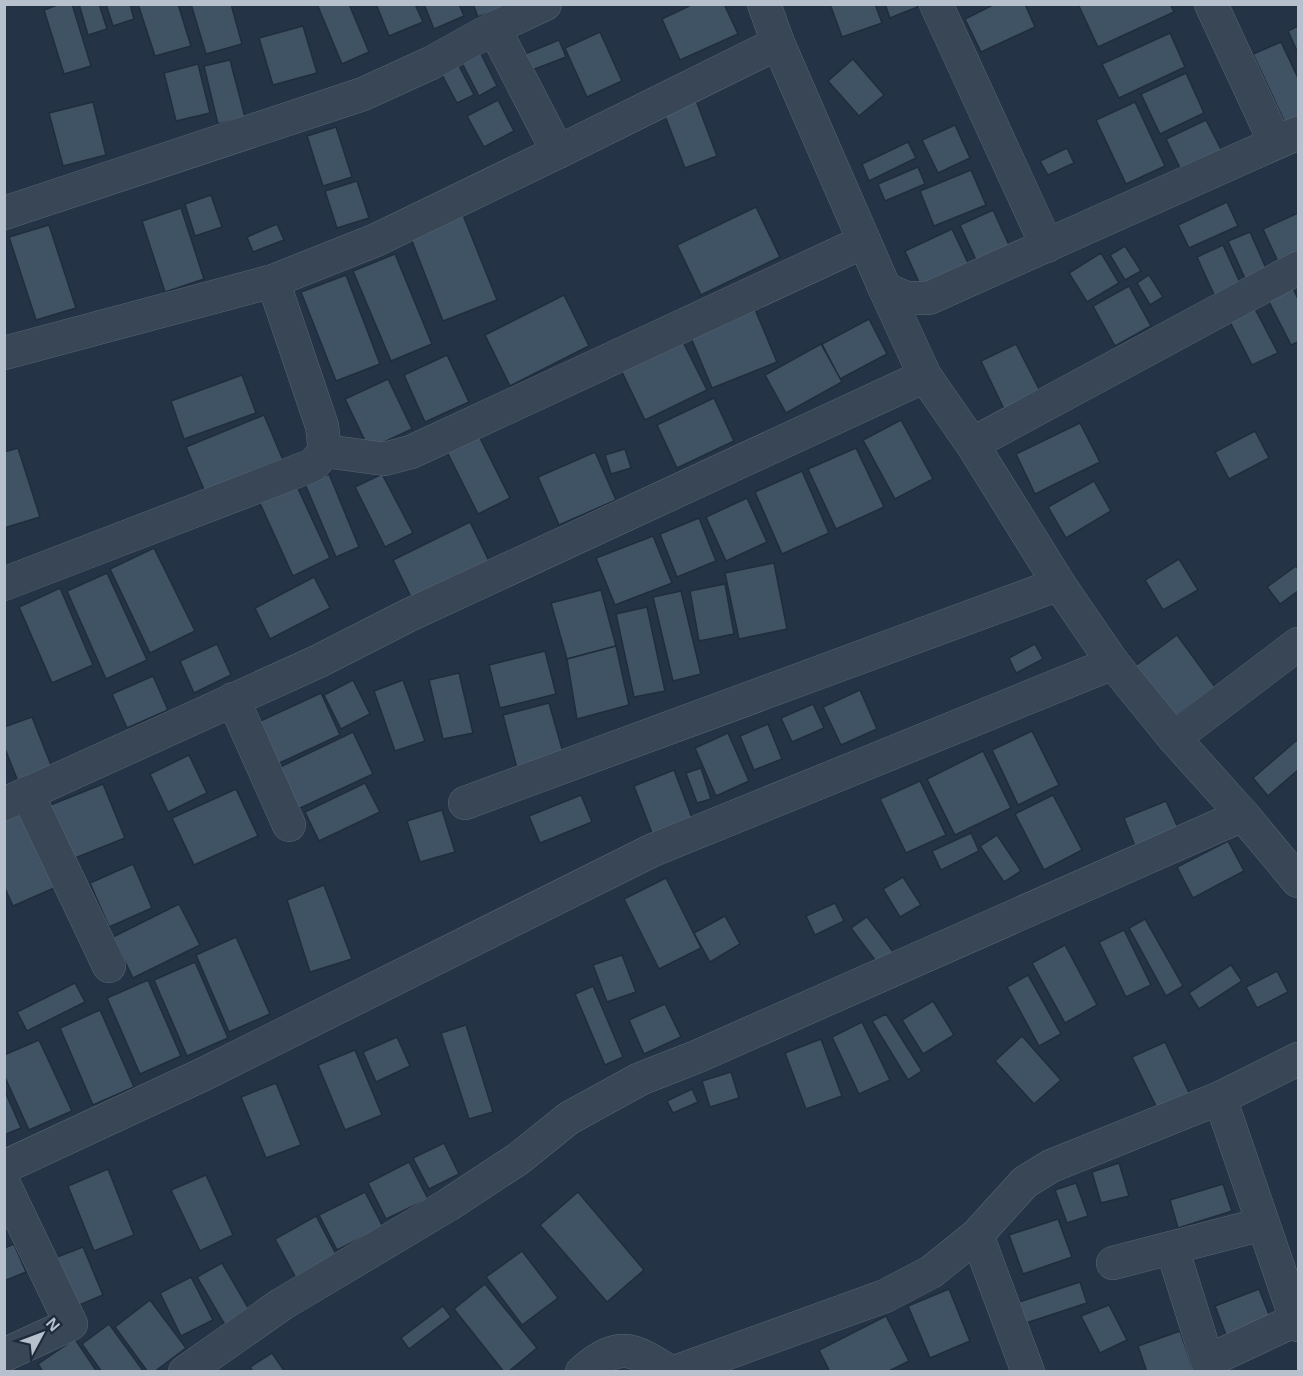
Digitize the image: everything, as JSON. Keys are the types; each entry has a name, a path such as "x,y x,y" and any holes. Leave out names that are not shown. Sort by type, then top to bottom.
{"street":[{"path":"4,213 363,94 431,63 494,28 545,4"},
{"path":"764,4 778,43 863,242 925,376 972,444 1059,584 1113,663 1174,738 1243,815 1292,861"},
{"path":"936,4 1047,246"},
{"path":"885,289 906,297 929,297 1287,137 1211,4"},
{"path":"494,28 558,152"},
{"path":"4,353 273,281 376,240 778,43"},
{"path":"325,451 384,459 411,452 863,242"},
{"path":"972,444 1299,268"},
{"path":"4,584 313,465 325,451 322,426 273,281"},
{"path":"109,966 16,798 319,661 420,610 925,376"},
{"path":"465,803 1059,584"},
{"path":"1174,738 1299,644"},
{"path":"4,1167 204,1074 653,850 1113,663"},
{"path":"233,699 289,825"},
{"path":"186,1371 282,1304 448,1205 518,1159 569,1118 640,1079 718,1047 1243,815"},
{"path":"675,1371 885,1296 931,1272 977,1235 1025,1182 1051,1166 1220,1098 1299,1059"},
{"path":"1172,1248 1210,1366 1298,1322 1220,1098"},
{"path":"4,1184 71,1324 4,1355"},
{"path":"1113,1263 1263,1224"},
{"path":"977,1235 1028,1371"},
{"path":"582,1371 599,1357 619,1350 640,1353 670,1371"}],"building":[{"path":"60,4 72,4 91,66 64,74 44,10"},
{"path":"79,4 99,4 107,29 88,35"},
{"path":"106,4 130,4 134,19 113,26"},
{"path":"138,4 178,4 191,46 155,56"},
{"path":"191,4 231,4 242,44 206,54"},
{"path":"317,4 349,4 369,52 342,64"},
{"path":"376,4 415,4 423,22 389,36"},
{"path":"424,4 459,4 464,16 434,29"},
{"path":"473,4 508,4 508,5 478,17"},
{"path":"693,4 724,4 738,34 680,60 662,19"},
{"path":"830,4 875,4 882,23 842,37"},
{"path":"885,4 925,4 890,18"},
{"path":"995,4 1025,4 1035,27 981,52 965,19"},
{"path":"1078,4 1170,4 1174,12 1098,47"},
{"path":"303,26 317,73 273,85 259,38"},
{"path":"1298,26 1298,53 1288,31"},
{"path":"600,32 622,81 587,97 565,48"},
{"path":"1170,33 1185,67 1119,98 1102,64"},
{"path":"559,40 566,57 527,72 520,56"},
{"path":"1281,42 1298,78 1298,118 1286,125 1253,54"},
{"path":"479,50 497,86 479,96 460,59"},
{"path":"853,59 884,95 859,116 828,81"},
{"path":"230,60 245,117 218,124 204,66"},
{"path":"198,64 210,113 176,121 164,73"},
{"path":"458,64 474,95 457,103 441,73"},
{"path":"1186,73 1204,113 1160,134 1141,94"},
{"path":"694,95 717,156 685,168 662,108"},
{"path":"498,100 514,131 484,147 467,116"},
{"path":"93,102 106,155 63,166 49,113"},
{"path":"1135,102 1165,166 1126,184 1096,120"},
{"path":"1206,120 1223,153 1182,172 1166,139"},
{"path":"955,125 970,158 938,173 922,140"},
{"path":"336,127 352,177 323,186 307,136"},
{"path":"908,142 916,158 869,181 862,164"},
{"path":"1067,148 1074,163 1048,175 1040,161"},
{"path":"918,167 925,184 885,201 878,184"},
{"path":"971,170 986,205 934,226 920,191"},
{"path":"357,181 369,218 337,228 325,191"},
{"path":"211,195 222,227 195,236 185,204"},
{"path":"1227,202 1238,226 1189,248 1178,225"},
{"path":"756,207 780,257 701,295 677,245"},
{"path":"181,208 204,279 165,292 142,221"},
{"path":"993,210 1009,245 976,260 960,225"},
{"path":"1298,213 1298,255 1279,264 1263,229"},
{"path":"463,215 497,300 443,321 410,236"},
{"path":"277,224 284,240 253,252 247,237"},
{"path":"49,225 76,308 36,320 9,237"},
{"path":"952,229 970,267 922,289 905,251"},
{"path":"1250,232 1269,275 1248,285 1228,241"},
{"path":"1223,245 1243,289 1217,301 1197,257"},
{"path":"1125,246 1141,271 1125,280 1110,255"},
{"path":"1101,253 1119,283 1087,302 1069,273"},
{"path":"395,254 432,344 391,361 353,271"},
{"path":"346,275 380,364 336,381 301,292"},
{"path":"1149,275 1163,297 1150,305 1137,283"},
{"path":"1291,284 1298,299 1298,342 1291,345 1266,296"},
{"path":"1129,286 1151,326 1115,346 1093,306"},
{"path":"564,295 589,346 510,386 485,335"},
{"path":"754,307 777,362 712,388 689,333"},
{"path":"1254,307 1278,353 1252,365 1229,320"},
{"path":"869,319 887,354 840,379 822,344"},
{"path":"682,340 707,390 645,420 621,370"},
{"path":"821,344 842,382 786,413 765,375"},
{"path":"1016,344 1041,393 1005,411 981,361"},
{"path":"447,355 469,402 425,422 404,375"},
{"path":"242,375 256,413 184,439 171,401"},
{"path":"388,379 412,429 369,449 345,399"},
{"path":"714,398 734,441 677,468 657,425"},
{"path":"264,415 283,460 205,492 186,447"},
{"path":"901,420 933,479 895,499 863,440"},
{"path":"1080,423 1100,462 1035,494 1016,454"},
{"path":"1255,431 1269,458 1229,479 1215,452"},
{"path":"478,434 510,498 478,514 446,450"},
{"path":"18,448 40,517 4,528 4,452"},
{"path":"856,448 884,507 836,529 808,469"},
{"path":"625,449 631,468 611,474 605,455"},
{"path":"595,452 616,500 559,525 538,477"},
{"path":"802,471 829,533 782,554 755,492"},
{"path":"329,474 359,547 336,557 305,484"},
{"path":"382,474 413,533 385,547 355,487"},
{"path":"1094,481 1111,511 1066,538 1048,507"},
{"path":"295,482 330,558 293,576 258,499"},
{"path":"747,498 767,542 726,561 706,517"},
{"path":"699,518 716,561 677,577 660,534"},
{"path":"470,522 490,563 413,601 393,560"},
{"path":"653,536 672,583 615,605 596,558"},
{"path":"154,548 195,631 150,653 110,569"},
{"path":"1179,559 1198,590 1163,610 1145,580"},
{"path":"774,563 787,629 739,639 725,573"},
{"path":"1296,566 1298,591 1280,604 1267,587"},
{"path":"107,573 147,660 106,679 67,591"},
{"path":"314,577 330,608 270,639 255,608"},
{"path":"725,584 734,634 699,641 690,591"},
{"path":"60,588 93,665 52,683 19,607"},
{"path":"601,590 616,646 567,659 551,603"},
{"path":"681,591 701,674 673,681 653,597"},
{"path":"647,607 665,691 634,697 616,614"},
{"path":"1177,635 1215,687 1173,718 1135,666"},
{"path":"217,644 231,675 194,693 180,661"},
{"path":"1035,644 1043,659 1016,673 1009,658"},
{"path":"616,646 629,705 577,719 567,659"},
{"path":"545,651 556,694 500,708 489,665"},
{"path":"459,673 473,733 443,739 429,680"},
{"path":"153,676 168,710 127,728 112,694"},
{"path":"353,680 370,714 341,729 324,695"},
{"path":"403,680 425,741 395,751 374,691"},
{"path":"860,690 877,729 841,745 823,707"},
{"path":"321,693 340,735 275,765 256,723"},
{"path":"549,703 566,763 519,776 503,715"},
{"path":"813,704 824,728 792,742 781,718"},
{"path":"32,717 53,770 19,784 4,746 4,727"},
{"path":"768,724 782,759 754,770 740,736"},
{"path":"1032,731 1059,785 1018,805 992,750"},
{"path":"353,732 373,774 296,810 276,769"},
{"path":"728,733 749,781 716,796 695,748"},
{"path":"1297,740 1298,770 1268,796 1253,778"},
{"path":"983,751 1011,808 955,835 927,779"},
{"path":"189,755 207,793 168,812 150,774"},
{"path":"701,768 711,799 697,803 686,773"},
{"path":"674,770 697,831 657,846 634,786"},
{"path":"920,781 946,835 906,853 880,799"},
{"path":"365,783 380,812 319,841 305,812"},
{"path":"103,784 125,838 70,860 48,806"},
{"path":"236,789 258,836 194,865 172,818"},
{"path":"581,795 592,822 540,843 529,816"},
{"path":"1053,795 1082,850 1044,870 1015,814"},
{"path":"1166,801 1184,841 1140,859 1124,818"},
{"path":"442,810 455,852 420,862 407,821"},
{"path":"21,811 54,888 13,906 4,886 4,818"},
{"path":"971,833 979,851 941,870 932,851"},
{"path":"997,835 1021,871 1004,882 980,846"},
{"path":"1228,841 1244,871 1193,898 1177,867"},
{"path":"133,864 152,908 109,927 90,883"},
{"path":"903,877 921,905 900,917 883,889"},
{"path":"666,878 701,948 659,969 624,899"},
{"path":"324,885 352,959 310,972 287,900"},
{"path":"835,903 844,921 815,935 806,916"},
{"path":"179,904 200,945 133,978 113,937"},
{"path":"725,916 740,944 710,962 694,933"},
{"path":"867,917 894,953 878,964 851,928"},
{"path":"1145,919 1183,986 1166,996 1129,928"},
{"path":"1124,930 1151,985 1126,997 1099,942"},
{"path":"236,937 270,1014 229,1032 196,955"},
{"path":"1065,945 1097,1005 1065,1023 1032,963"},
{"path":"622,955 636,992 607,1002 593,965"},
{"path":"195,962 228,1038 187,1056 154,980"},
{"path":"1231,965 1242,981 1199,1009 1189,993"},
{"path":"1277,971 1288,992 1257,1008 1246,987"},
{"path":"1028,975 1061,1034 1039,1046 1007,987"},
{"path":"148,980 181,1056 140,1074 107,998"},
{"path":"75,983 85,1002 27,1031 17,1012"},
{"path":"593,986 623,1057 605,1065 575,994"},
{"path":"933,1001 954,1035 923,1054 902,1020"},
{"path":"665,1004 681,1037 644,1054 629,1020"},
{"path":"100,1010 134,1087 93,1105 60,1028"},
{"path":"886,1014 922,1071 908,1080 872,1021"},
{"path":"862,1022 890,1080 859,1094 832,1037"},
{"path":"466,1025 493,1112 469,1119 441,1033"},
{"path":"1022,1036 1061,1080 1034,1104 995,1061"},
{"path":"397,1037 410,1066 376,1082 363,1052"},
{"path":"821,1039 842,1096 806,1109 785,1053"},
{"path":"39,1040 72,1111 29,1130 4,1075 4,1055"},
{"path":"1165,1042 1192,1099 1160,1114 1132,1057"},
{"path":"355,1050 382,1115 345,1130 318,1065"},
{"path":"731,1072 739,1098 710,1107 702,1081"},
{"path":"276,1083 301,1145 266,1158 241,1097"},
{"path":"4,1089 21,1128 4,1135"},
{"path":"692,1089 698,1102 673,1113 667,1101"},
{"path":"444,1143 459,1174 429,1189 413,1158"},
{"path":"409,1162 428,1199 386,1219 368,1183"},
{"path":"1119,1163 1129,1196 1101,1203 1092,1172"},
{"path":"108,1169 134,1235 94,1251 68,1186"},
{"path":"206,1175 233,1235 200,1251 171,1190"},
{"path":"1076,1183 1088,1216 1067,1223 1055,1190"},
{"path":"1223,1184 1232,1211 1178,1228 1170,1200"},
{"path":"365,1192 383,1227 337,1250 319,1215"},
{"path":"578,1192 644,1270 607,1302 540,1225"},
{"path":"316,1216 338,1258 297,1280 275,1239"},
{"path":"1058,1219 1072,1257 1023,1274 1009,1235"},
{"path":"14,1244 26,1272 4,1281 4,1248"},
{"path":"83,1247 103,1295 77,1306 57,1257"},
{"path":"522,1251 558,1298 522,1325 486,1277"},
{"path":"222,1263 250,1311 225,1325 197,1277"},
{"path":"191,1277 213,1320 181,1336 160,1293"},
{"path":"1080,1282 1087,1303 1026,1323 1019,1302"},
{"path":"485,1284 537,1348 508,1372 504,1372 454,1309"},
{"path":"949,1289 970,1341 930,1358 908,1306"},
{"path":"1259,1289 1270,1317 1226,1335 1215,1306"},
{"path":"150,1300 186,1348 154,1372 148,1372 115,1327"},
{"path":"1109,1305 1127,1340 1100,1353 1081,1316"},
{"path":"443,1306 451,1317 409,1349 401,1338"},
{"path":"886,1316 909,1361 887,1372 830,1372 819,1350"},
{"path":"109,1324 144,1372 102,1372 82,1344"},
{"path":"1180,1331 1194,1372 1147,1372 1138,1346"},
{"path":"75,1339 97,1372 43,1372 38,1364"},
{"path":"272,1353 285,1372 253,1372 250,1367"}]}
